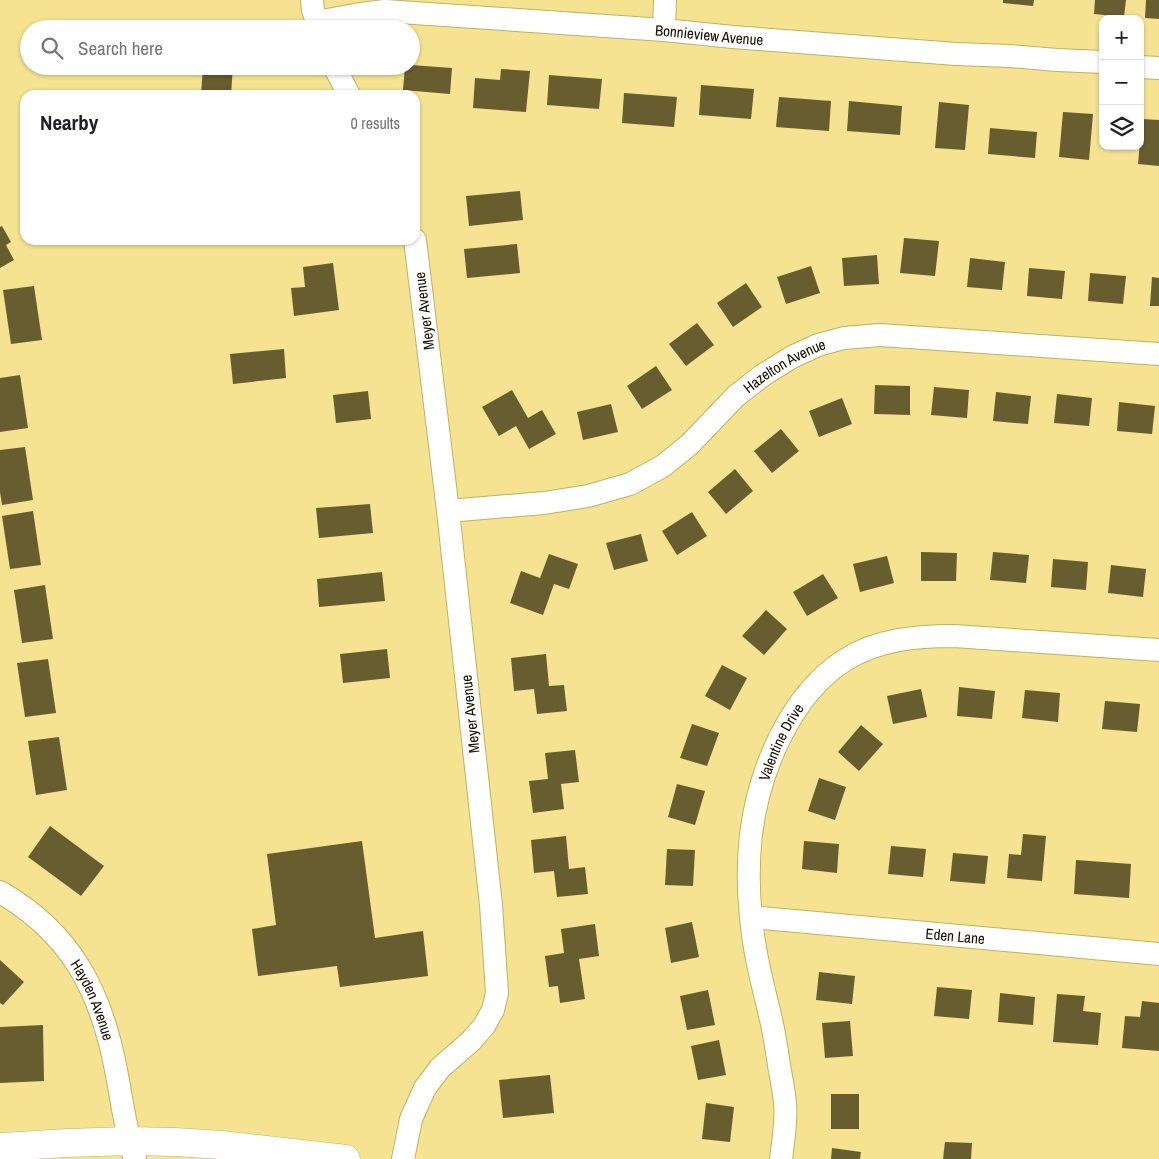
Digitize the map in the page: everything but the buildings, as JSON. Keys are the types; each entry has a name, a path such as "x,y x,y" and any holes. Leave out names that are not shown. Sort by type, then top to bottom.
{"street":[{"path":"312,0 316,20"},
{"path":"664,30 665,0"},
{"name":"Bonnieview Avenue","path":"337,20 360,14 385,11 664,30 956,54 1099,62"},
{"path":"1144,67 1159,68"},
{"path":"339,75 346,90"},
{"name":"Meyer Avenue","path":"403,1159 411,1119 426,1088 440,1068 484,1026 492,1010 497,993 491,905 448,511 416,245"},
{"name":"Hazelton Avenue","path":"448,511 544,503 588,496 630,484 663,466 689,445 736,396 763,375 792,357 818,345 844,338 880,335 1159,354"},
{"name":"Valentine Drive","path":"781,1159 786,1104 773,1026 757,961 751,916 749,869 751,834 758,797 769,762 785,728 801,701 818,681 845,660 868,648 894,640 924,636 954,636 1159,650"},
{"name":"Hayden Avenue","path":"0,892 38,918 67,949 85,975 97,1000 110,1041 132,1150"},
{"name":"Eden Lane","path":"751,916 1159,954"},
{"path":"0,1147 68,1143 132,1150 221,1145 346,1159"}]}
